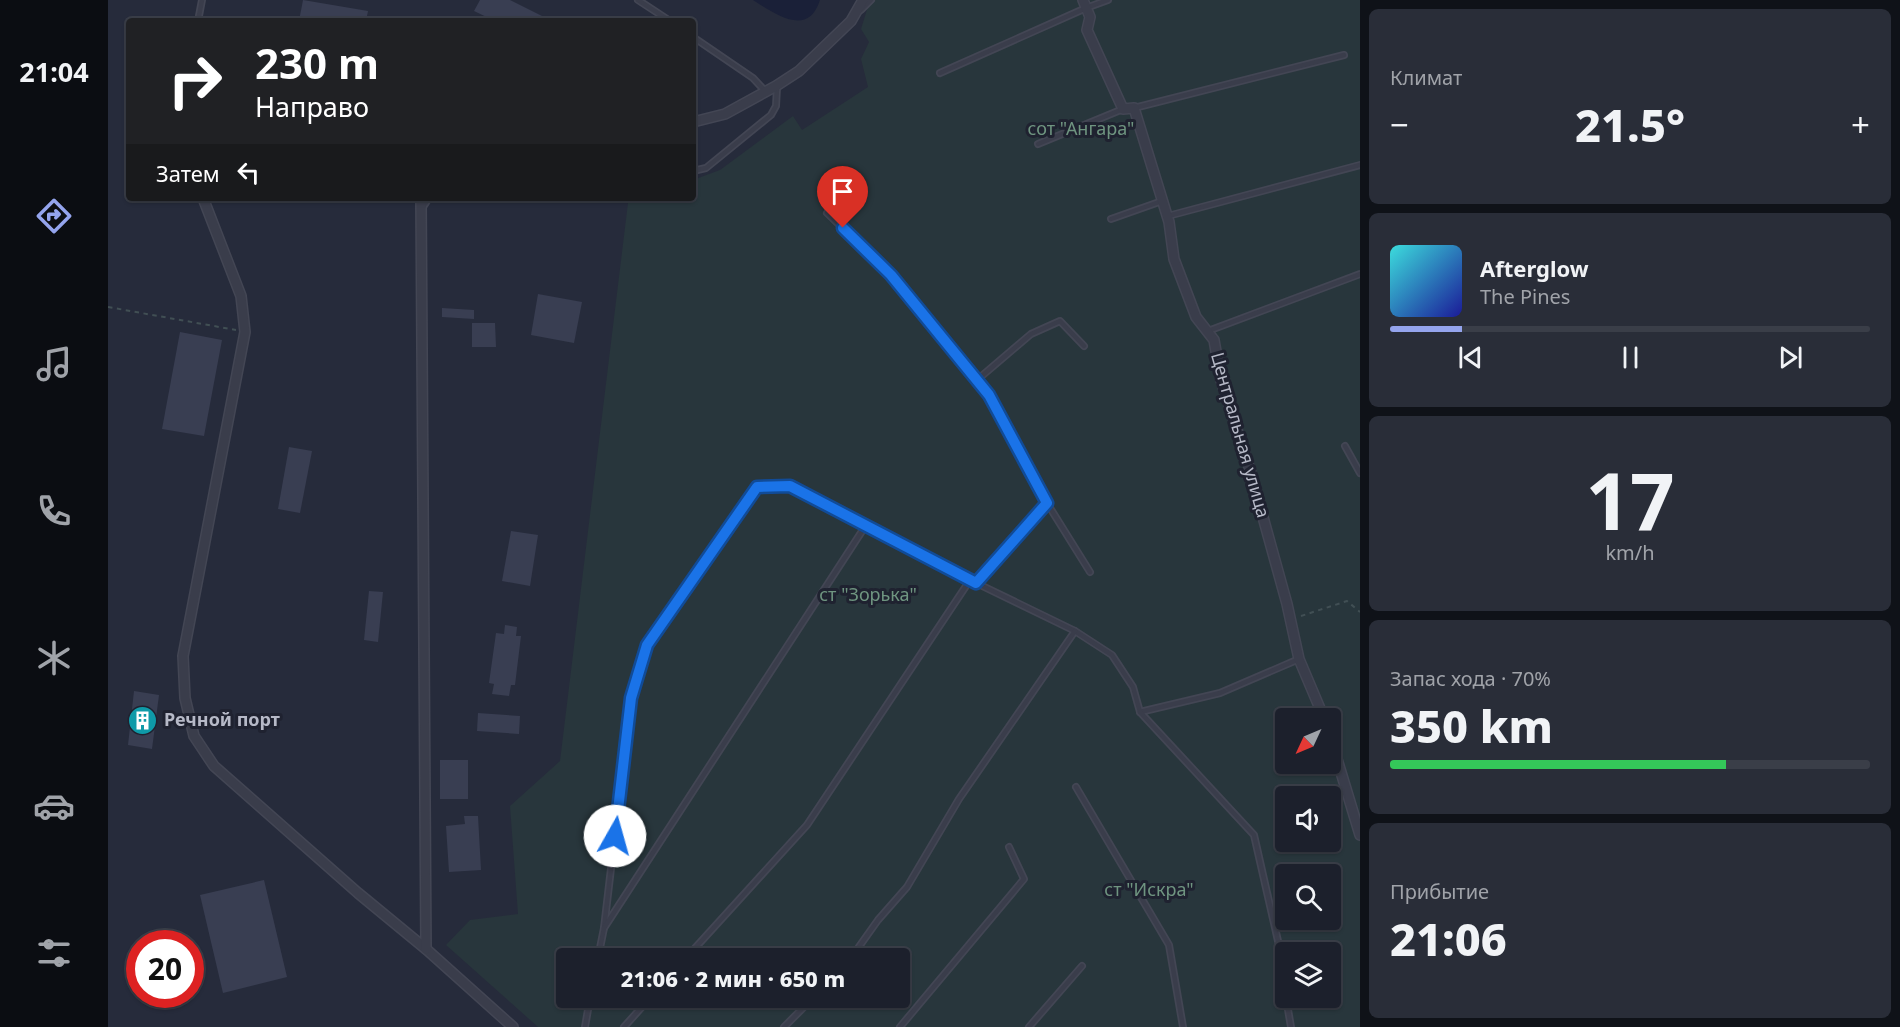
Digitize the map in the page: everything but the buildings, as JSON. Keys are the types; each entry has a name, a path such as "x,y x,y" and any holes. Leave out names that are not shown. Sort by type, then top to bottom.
{"street":[{"path":"696,121 725,114 777,86 799,71 851,21 863,0"},
{"path":"1084,4 1089,18 1087,30 1123,109 1134,108"},
{"name":"Центральная улица","path":"1134,108 1167,217 1174,258 1196,317 1214,340 1221,380 1250,471 1299,658 1320,708"},
{"path":"204,201 241,297 245,332 183,656 185,698 194,736 214,766 513,1027"},
{"path":"421,201 426,949"},
{"path":"1341,772 1360,835"}],"lane":[{"path":"199,18 202,0"},
{"path":"638,0 665,18"},
{"path":"851,21 871,0"},
{"path":"940,73 1084,4 1108,0"},
{"path":"696,39 753,78 766,92"},
{"path":"1134,108 1344,55"},
{"path":"696,170 706,168 771,115 776,106 777,86"},
{"path":"1038,144 1123,109"},
{"path":"1167,217 1360,165"},
{"path":"422,209 427,201"},
{"path":"1111,219 1162,201"},
{"path":"827,213 891,275 989,395 1047,503 1090,572"},
{"path":"1207,331 1360,274"},
{"path":"977,380 1031,334 1060,321 1084,346"},
{"path":"1345,446 1360,473"},
{"path":"600,948 631,698 647,645 757,487 790,486 1075,632 1112,655 1133,687 1140,712 1254,834 1278,942"},
{"path":"976,583 1047,503"},
{"path":"604,928 866,525"},
{"path":"695,948 807,825 970,580"},
{"path":"858,948 878,920 907,887 959,799 1075,632"},
{"path":"1140,712 1220,693 1299,658"},
{"path":"1076,787 1169,945 1183,1027"},
{"path":"900,1027 1024,879 1010,846"},
{"path":"1029,1027 1082,966"},
{"path":"585,1027 588,1008"},
{"path":"624,1027 641,1008"},
{"path":"784,1027 803,1008"},
{"path":"1288,1008 1291,1027"}],"path":[{"path":"108,307 245,332"},
{"path":"1290,620 1347,601 1360,612"}],"green space":[{"path":"870,0 1360,0 1360,1027 538,1027 446,945 470,920 518,914 510,806 560,761 628,203 634,201 696,201 696,179 720,170 793,116 802,130 868,87 861,59 869,42 861,29"}],"water":[{"path":"753,0 820,0 815,11 808,18 790,20"}],"place":[{"name":"Речной порт","path":"143,720"}],"route":[{"path":"615,836 631,698 647,645 757,487 790,486 976,583 1047,503 989,395 891,275 843,228"}],"park label":[{"name":"сот \"Ангара\"","path":"1081,129"},
{"name":"ст \"Зорька\"","path":"868,595"},
{"name":"ст \"Искра\"","path":"1149,890"}]}
